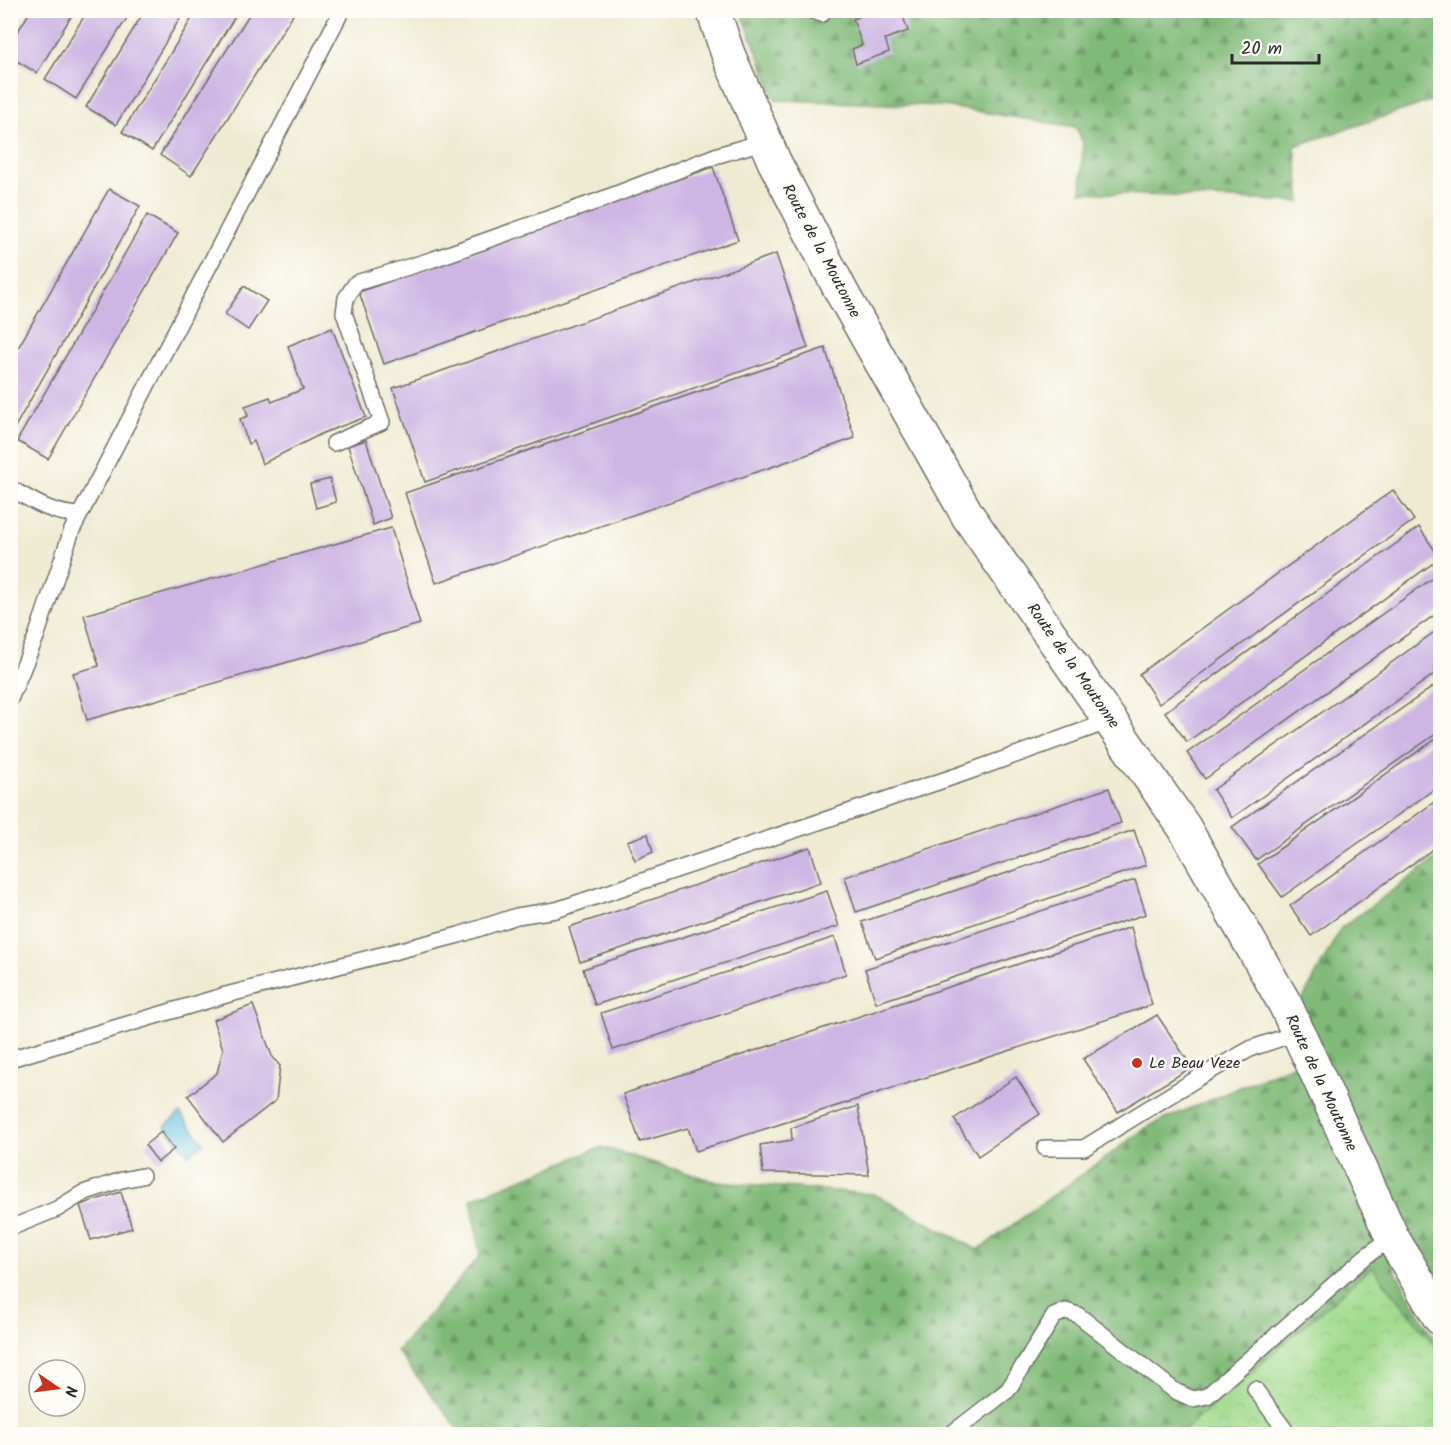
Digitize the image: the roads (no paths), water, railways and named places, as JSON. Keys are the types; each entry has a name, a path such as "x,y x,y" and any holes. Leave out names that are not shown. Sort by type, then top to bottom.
{"main road":[{"name":"Route de la Moutonne","path":"713,10 728,54 766,141 841,291 968,516 1184,827 1285,1004 1392,1237 1440,1318"}],"lane":[{"path":"10,699 36,637 72,530 342,10"},
{"path":"334,443 382,422 344,313 345,298 356,283 431,260 718,156 766,141"},
{"path":"10,488 60,513 80,515"},
{"path":"10,1059 226,995 459,934 517,916 556,910 965,773 1110,721"},
{"path":"1045,1148 1084,1148 1198,1078 1252,1048 1297,1033"},
{"path":"10,1228 57,1209 83,1193 142,1176"},
{"path":"951,1434 1008,1390 1054,1316 1066,1311 1078,1315 1175,1391 1193,1399 1207,1396 1365,1257 1392,1237"},
{"path":"1255,1389 1288,1434"}],"water":[{"path":"180,1113 204,1143 189,1155 165,1126"}],"place":[{"name":"Le Beau Veze","path":"1137,1063"}]}
